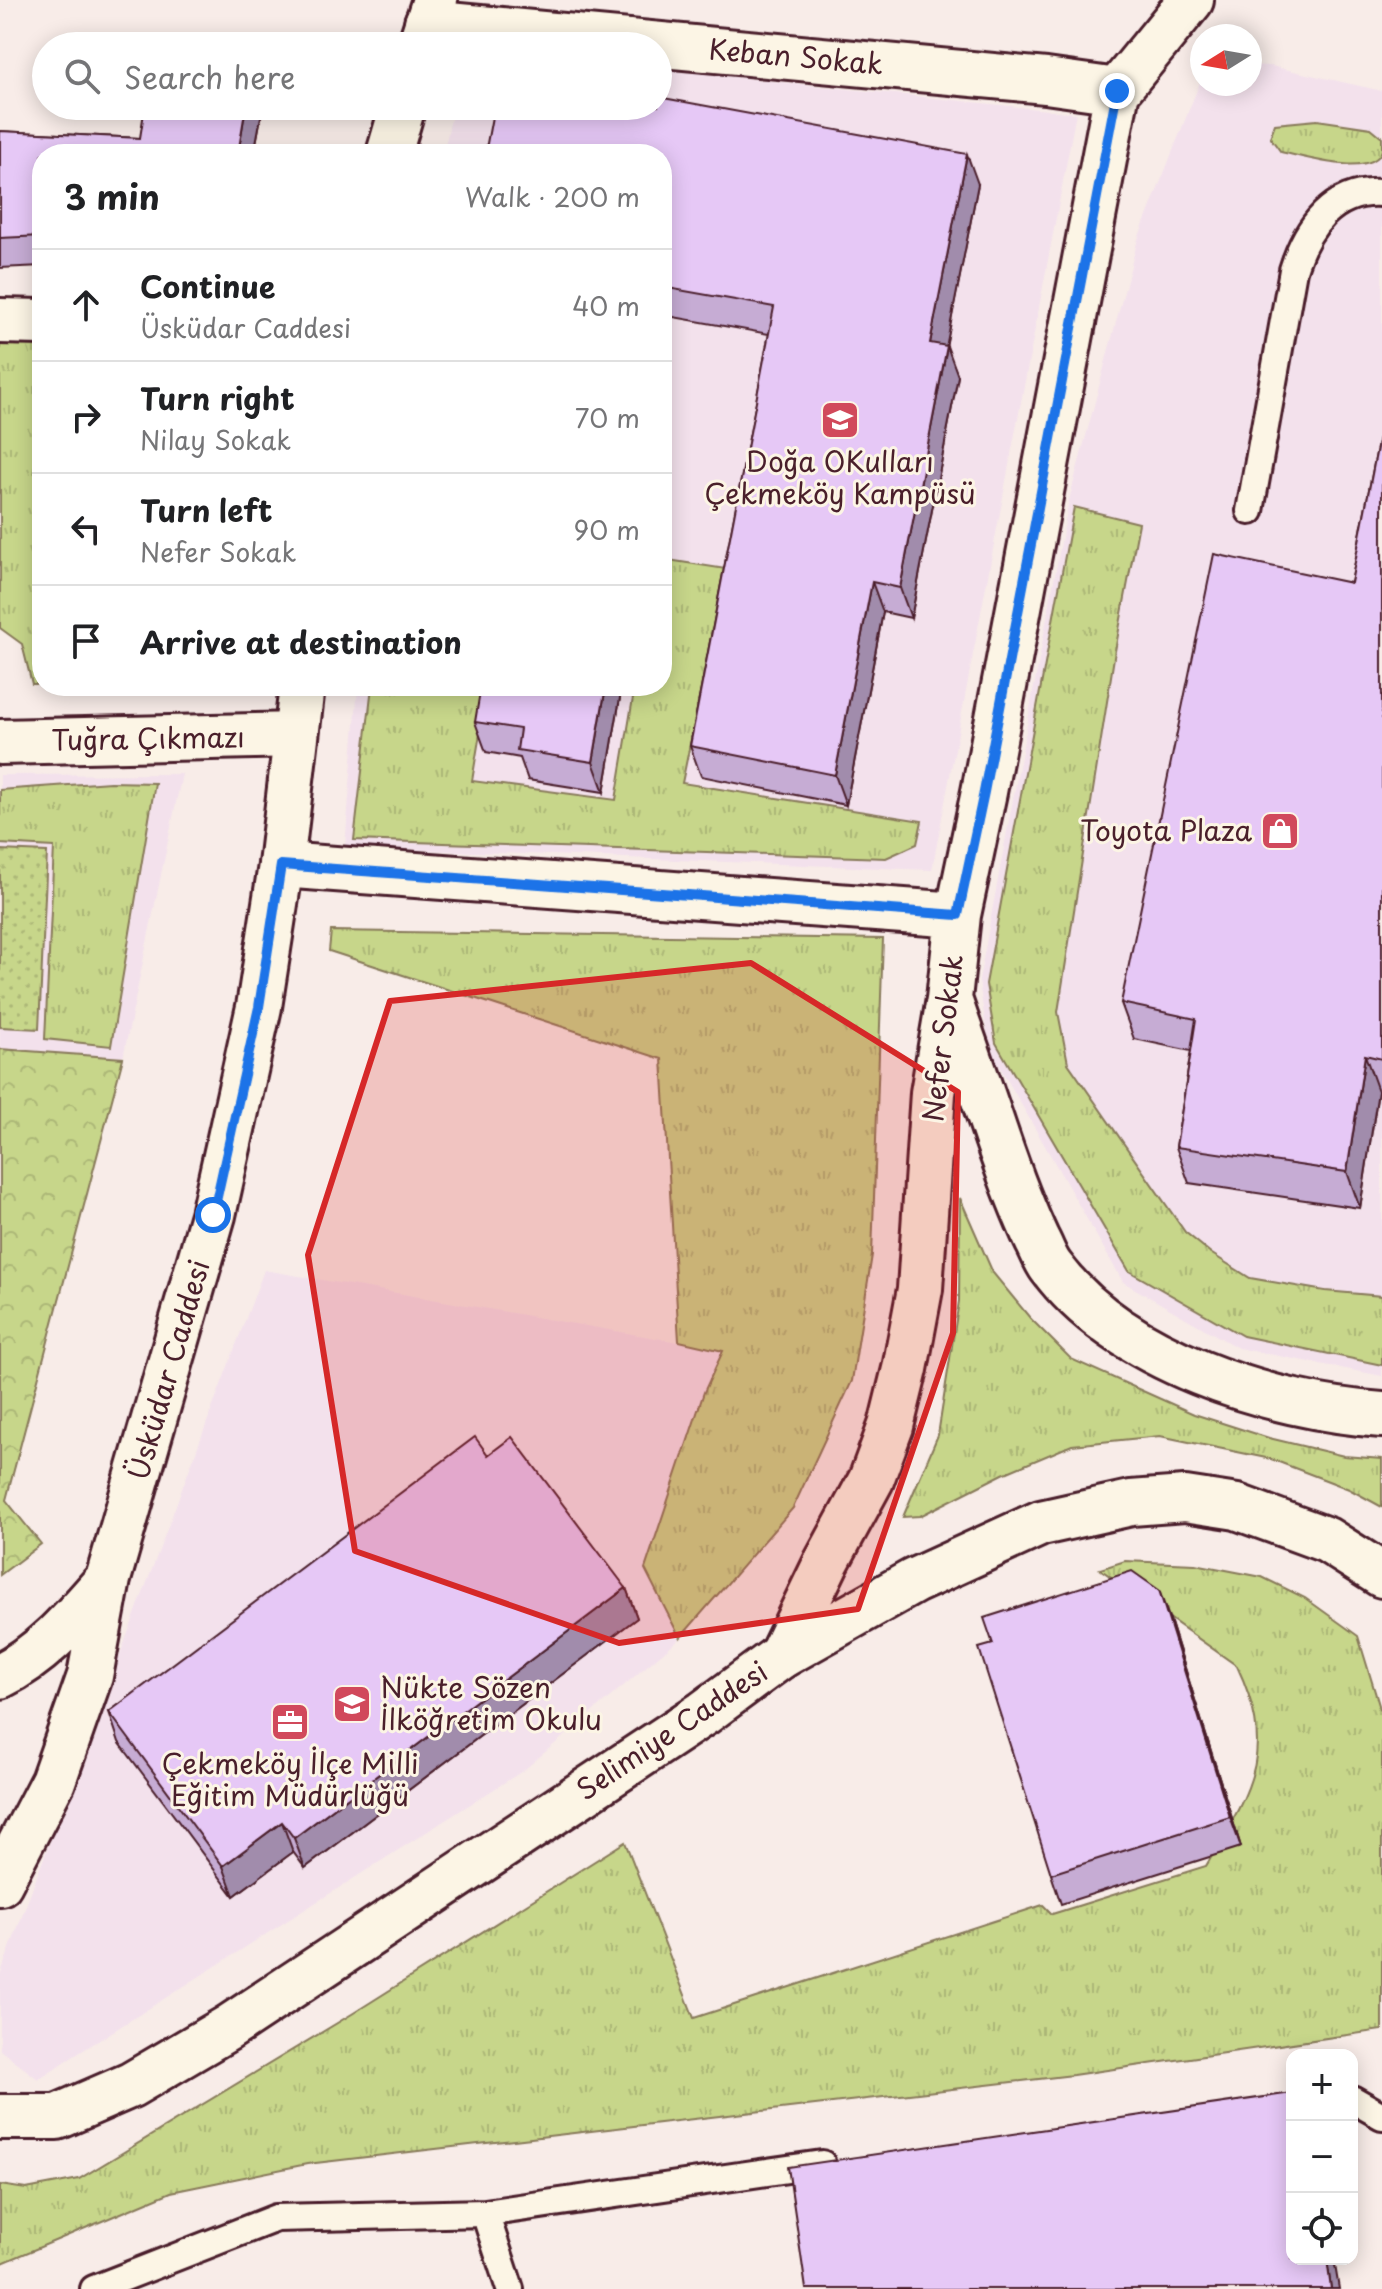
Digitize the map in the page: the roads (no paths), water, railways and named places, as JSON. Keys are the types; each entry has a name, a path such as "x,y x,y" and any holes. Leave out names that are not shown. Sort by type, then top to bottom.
{"street":[{"name":"Nefer Sokak","path":"781,1656 871,1480 891,1426 920,1289 933,1093 949,999 958,915 1117,91 1191,0"},
{"name":"Keban Sokak","path":"427,23 524,32"},
{"name":"Keban Sokak","path":"672,46 1030,79 1117,91"},
{"path":"392,144 399,120"},
{"path":"0,321 32,322"},
{"name":"Üsküdar Caddesi","path":"0,1883 53,1781 90,1676 108,1579 213,1215 259,1007 281,865 301,696"},
{"name":"Tuğra Çıkmazı","path":"0,742 296,735"},
{"path":"281,865 958,915"},
{"path":"949,999 1018,1201 1050,1266 1092,1311 1148,1349 1193,1371 1296,1402 1382,1415"},
{"name":"Selimiye Caddesi","path":"0,2117 57,2117 131,2085 228,2028 704,1713 781,1656 914,1581 1041,1523 1131,1503 1185,1499 1237,1507 1327,1540 1382,1575"},
{"path":"0,1676 55,1638 108,1579"}],"lane":[{"path":"1250,511 1293,270 1302,242 1322,215 1343,199 1382,193"},
{"path":"1358,2102 1382,2116"},
{"path":"94,2289 276,2218 485,2213 849,2160"},
{"path":"485,2213 510,2289"}],"place":[{"name":"Doğa OKulları Çekmeköy Kampüsü","path":"840,420"},
{"name":"Toyota Plaza","path":"1280,831"},
{"name":"Nükte Sözen İlköğretim Okulu","path":"352,1704"},
{"name":"Çekmeköy İlçe Milli Eğitim Müdürlüğü","path":"290,1722"}]}
